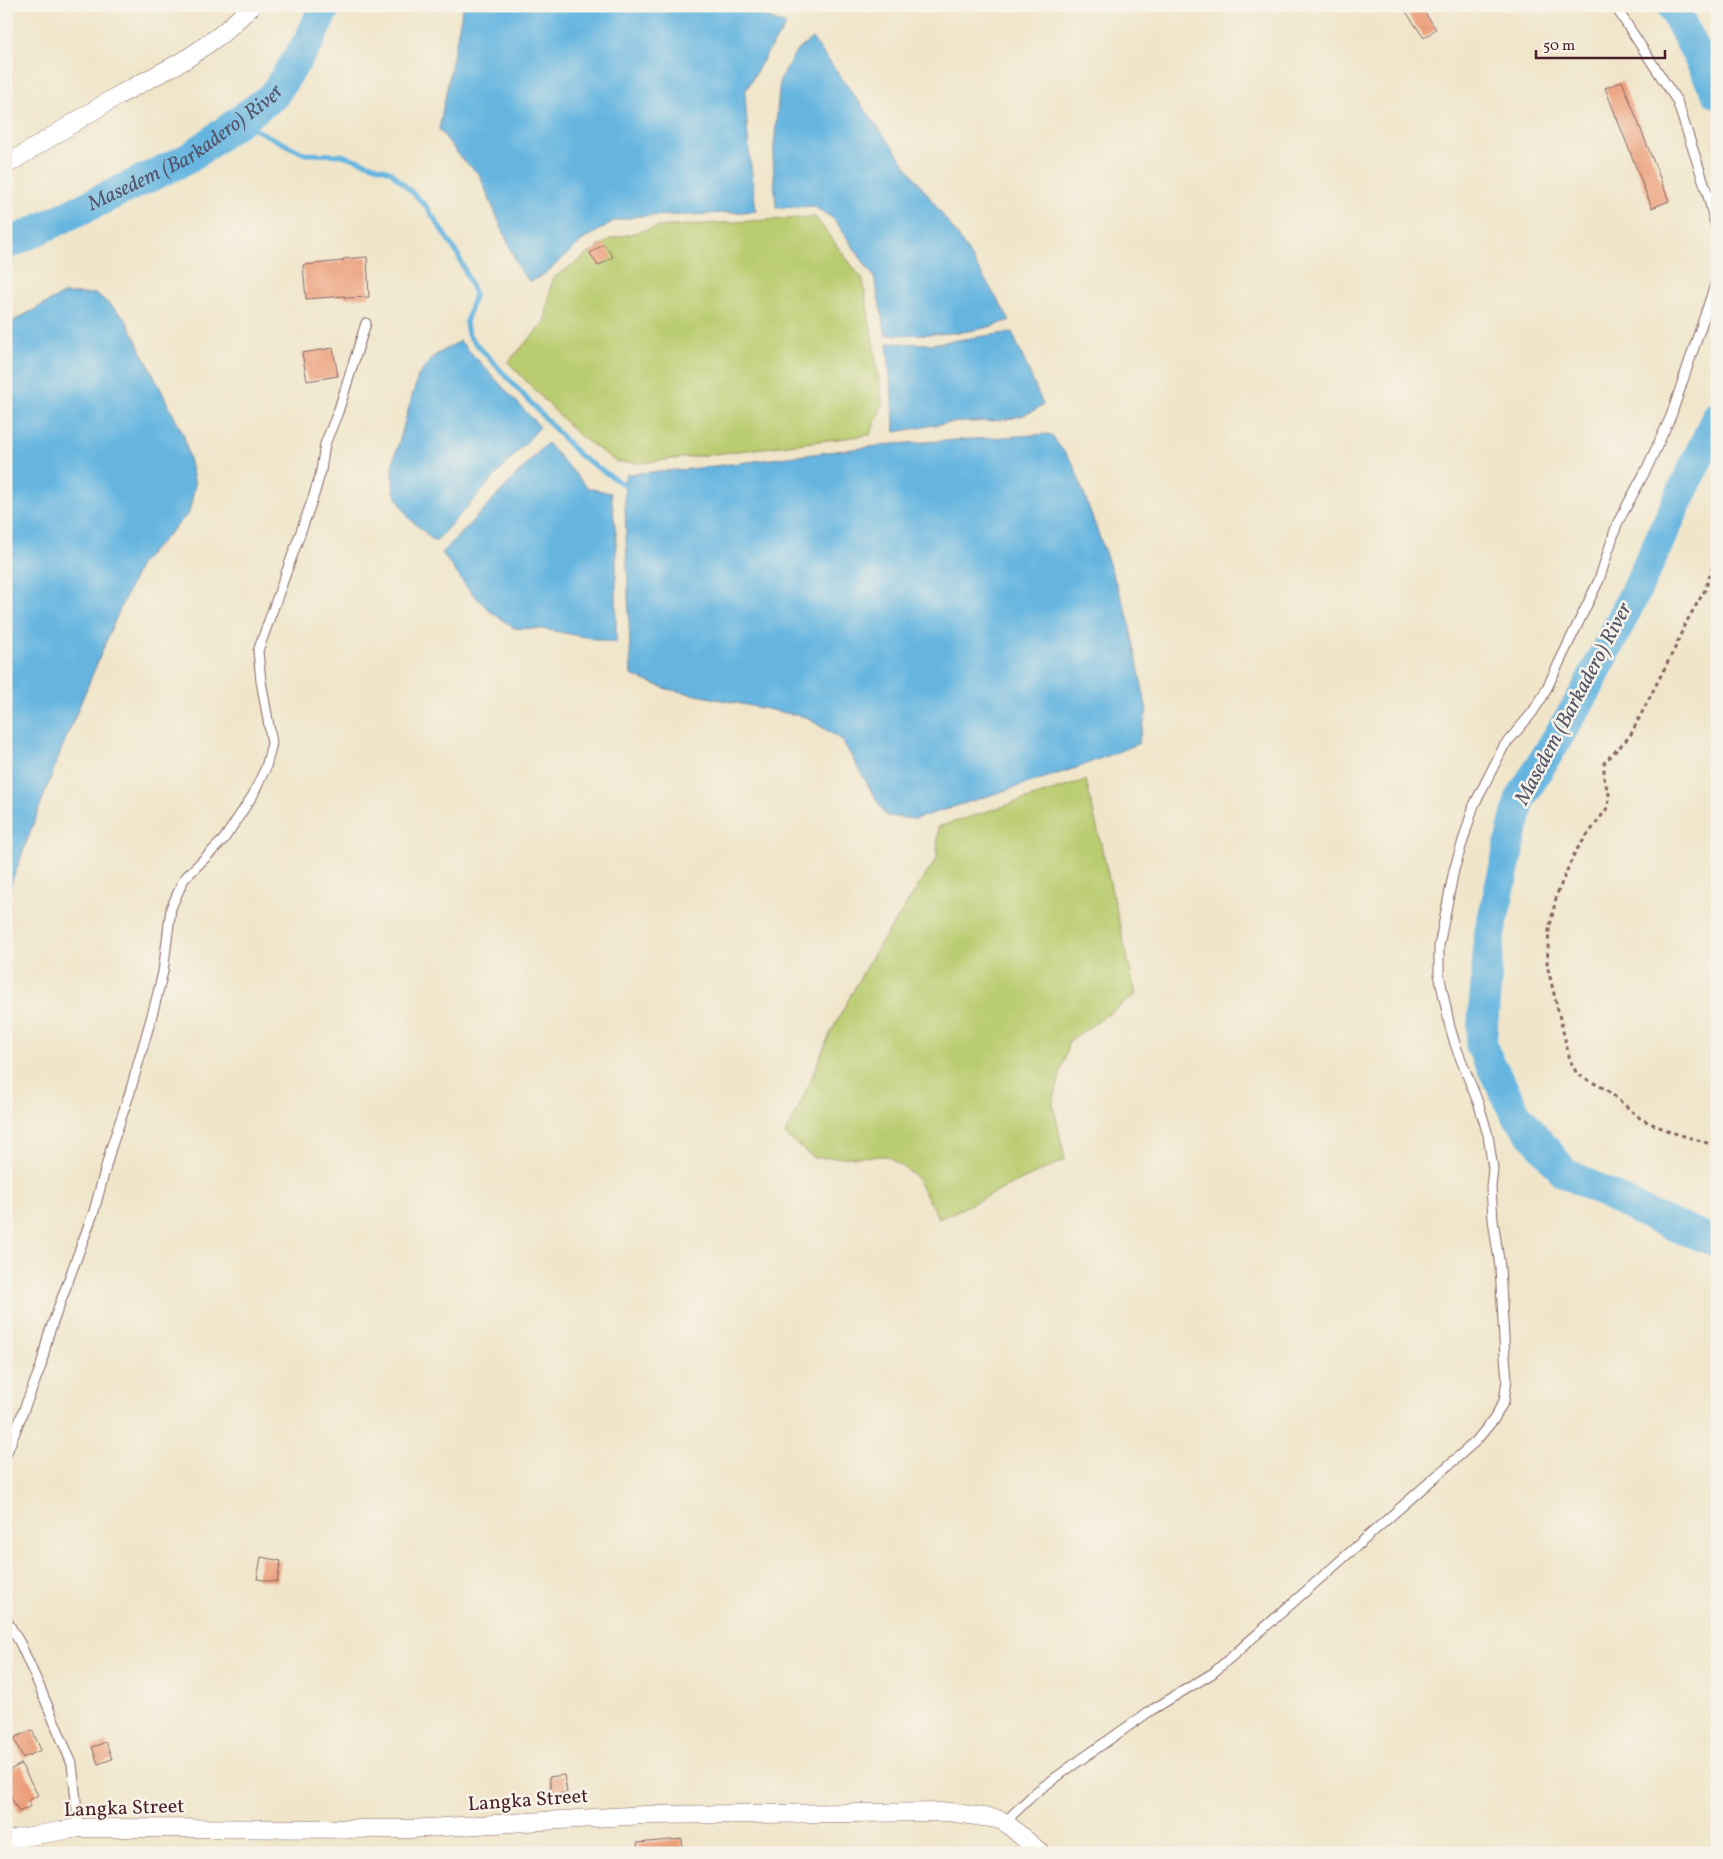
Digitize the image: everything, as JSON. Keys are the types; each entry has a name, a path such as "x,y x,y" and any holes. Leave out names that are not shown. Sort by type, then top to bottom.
{"street":[{"path":"6,165 117,96 185,60 223,33 252,6"},
{"name":"Langka Street","path":"6,1842 18,1838 79,1828 410,1829 644,1815 949,1812 998,1819 1005,1822 1041,1853"}],"lane":[{"path":"1615,6 1676,101 1705,184 1717,232"},
{"path":"1005,1822 1036,1792 1074,1764 1150,1711 1213,1673 1476,1441 1494,1419 1504,1401 1508,1379 1500,1267 1493,1220 1491,1187 1493,1169 1486,1127 1456,1048 1442,992 1438,946 1454,870 1474,805 1504,746 1532,713 1543,696 1599,580 1616,524 1647,468 1671,416 1705,310 1715,286 1717,274"},
{"path":"6,1455 41,1366 48,1336 94,1211 130,1092 163,972 171,908 184,879 224,839 253,795 266,767 272,743 261,681 258,650 313,498 321,471 325,444 366,323"},
{"path":"6,1619 31,1667 72,1764 79,1828"}],"path":[{"path":"1717,560 1705,590 1684,626 1676,646 1630,736 1604,763 1604,779 1609,794 1608,808 1575,852 1557,894 1549,930 1547,964 1570,1060 1577,1074 1607,1090 1641,1119 1672,1132 1717,1146"}],"green space":[{"path":"815,217 863,280 883,404 870,435 641,463 616,462 576,433 508,362 545,322 552,279 610,239 658,227"},
{"path":"1086,780 1136,995 1069,1041 1053,1103 1065,1160 939,1219 915,1176 887,1156 814,1158 785,1135 829,1036 868,963 937,858 938,827"},
{"path":"73,1843 80,1853 6,1853 18,1847"}],"water":[{"path":"463,6 740,6 786,25 767,53 745,92 756,211 639,216 614,221 583,240 546,273 530,282 519,269 479,174 461,158 439,129"},
{"path":"812,38 958,236 1010,320 965,332 886,335 874,277 834,219 813,206 776,208 773,158 780,80 795,53"},
{"path":"63,294 97,294 125,318 184,436 195,485 189,513 140,564 58,758 6,897 6,325"},
{"path":"1012,332 1043,405 1021,416 1009,419 949,423 895,432 887,343 931,344"},
{"path":"460,341 540,427 435,542 409,518 394,492 392,466 418,376 434,356"},
{"path":"1050,434 1073,463 1128,617 1147,711 1138,744 1076,768 915,819 886,816 842,740 806,717 667,689 631,675 624,480 627,474 690,469 894,444"},
{"path":"547,443 588,488 611,493 616,534 616,643 543,629 514,628 490,611 468,589 442,553"}],"building":[{"path":"1402,6 1420,6 1436,29 1424,38"},
{"path":"1622,81 1669,201 1652,208 1605,88"},
{"path":"604,244 613,257 598,266 590,253"},
{"path":"367,257 369,297 345,298 345,296 306,299 303,265"},
{"path":"333,348 338,376 307,381 302,353"},
{"path":"261,1557 281,1561 277,1582 257,1579"},
{"path":"32,1730 41,1750 23,1758 14,1738"},
{"path":"106,1742 112,1759 98,1764 92,1747"},
{"path":"21,1764 38,1795 28,1801 31,1806 19,1812 6,1788 6,1772"},
{"path":"564,1775 567,1793 552,1795 549,1777"},
{"path":"682,1839 683,1853 638,1853 637,1843"}],"waterway":[{"name":"Masedem (Barkadero) River","path":"6,245 189,158 273,96 309,41 325,6"},
{"name":"Masedem (Barkadero) River","path":"1672,6 1717,93"},
{"path":"244,124 305,154 342,155 390,171 426,206 458,255 475,294 466,322 468,335 579,455 624,485"},
{"name":"Masedem (Barkadero) River","path":"1717,417 1640,582 1586,691 1520,799 1490,931 1481,1046 1516,1114 1564,1172 1655,1218 1717,1242"}]}
